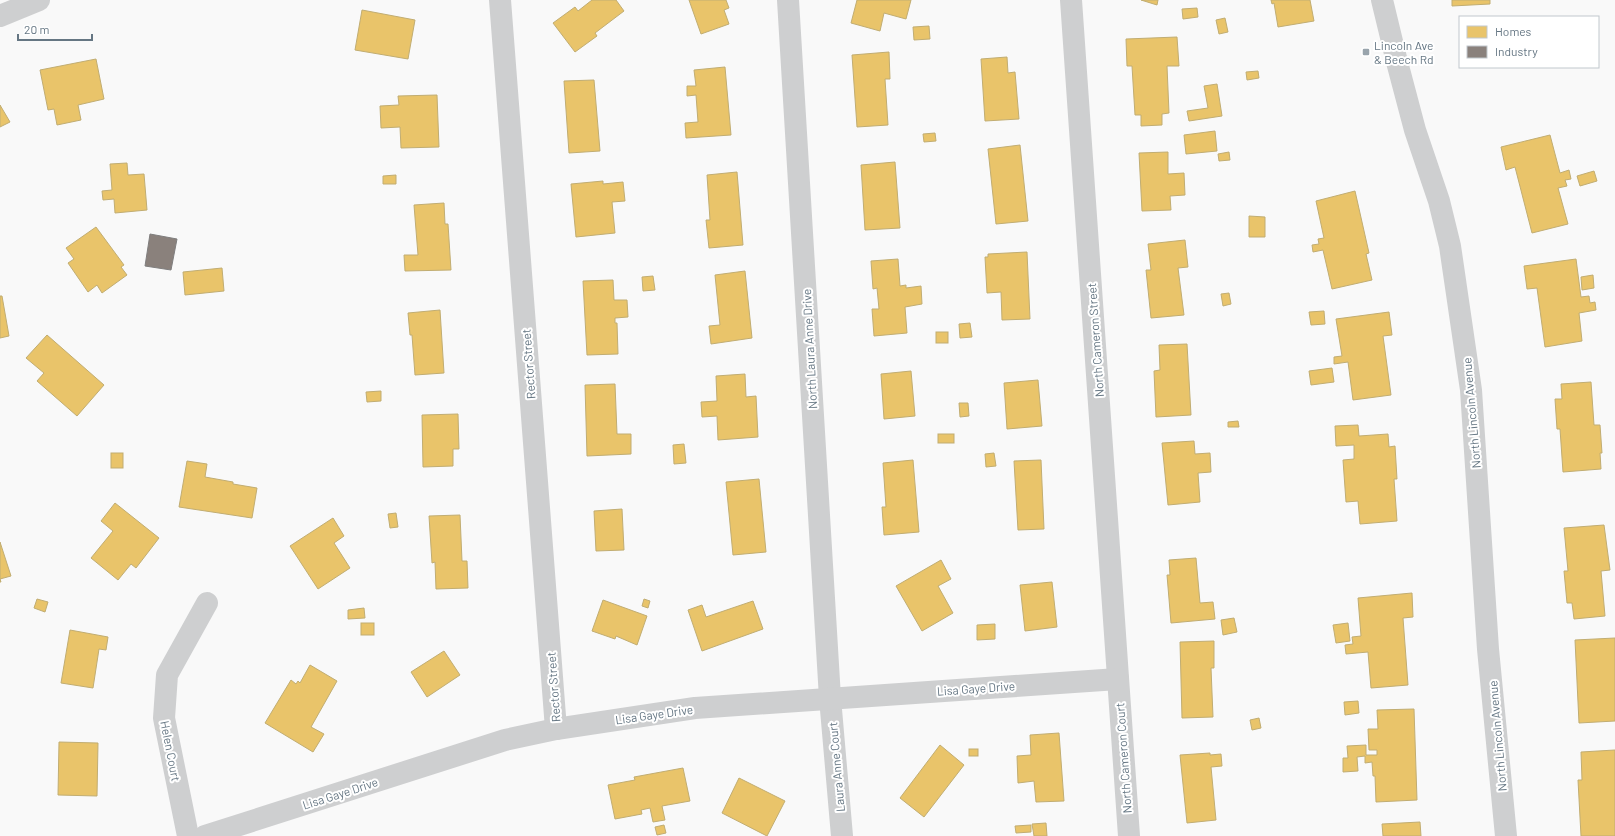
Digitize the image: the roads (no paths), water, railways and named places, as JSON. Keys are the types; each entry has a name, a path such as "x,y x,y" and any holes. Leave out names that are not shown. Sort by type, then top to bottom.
{"street":[{"path":"0,16 39,0"},
{"name":"Rector Street","path":"500,0 556,729"},
{"name":"North Laura Anne Drive","path":"788,0 830,698"},
{"name":"North Cameron Street","path":"1071,0 1118,679"},
{"name":"North Lincoln Avenue","path":"1382,0 1415,130 1439,201 1451,253 1471,390 1488,649 1506,836"},
{"name":"Helen Court","path":"188,836 164,718 167,675 207,603"},
{"name":"Lisa Gaye Drive","path":"205,836 505,740 556,729 696,708 1118,679"},
{"name":"North Cameron Court","path":"1118,679 1129,836"},
{"name":"Laura Anne Court","path":"830,698 842,836"}],"place":[{"name":"Lincoln Ave & Beech Rd","path":"1366,52"}]}
